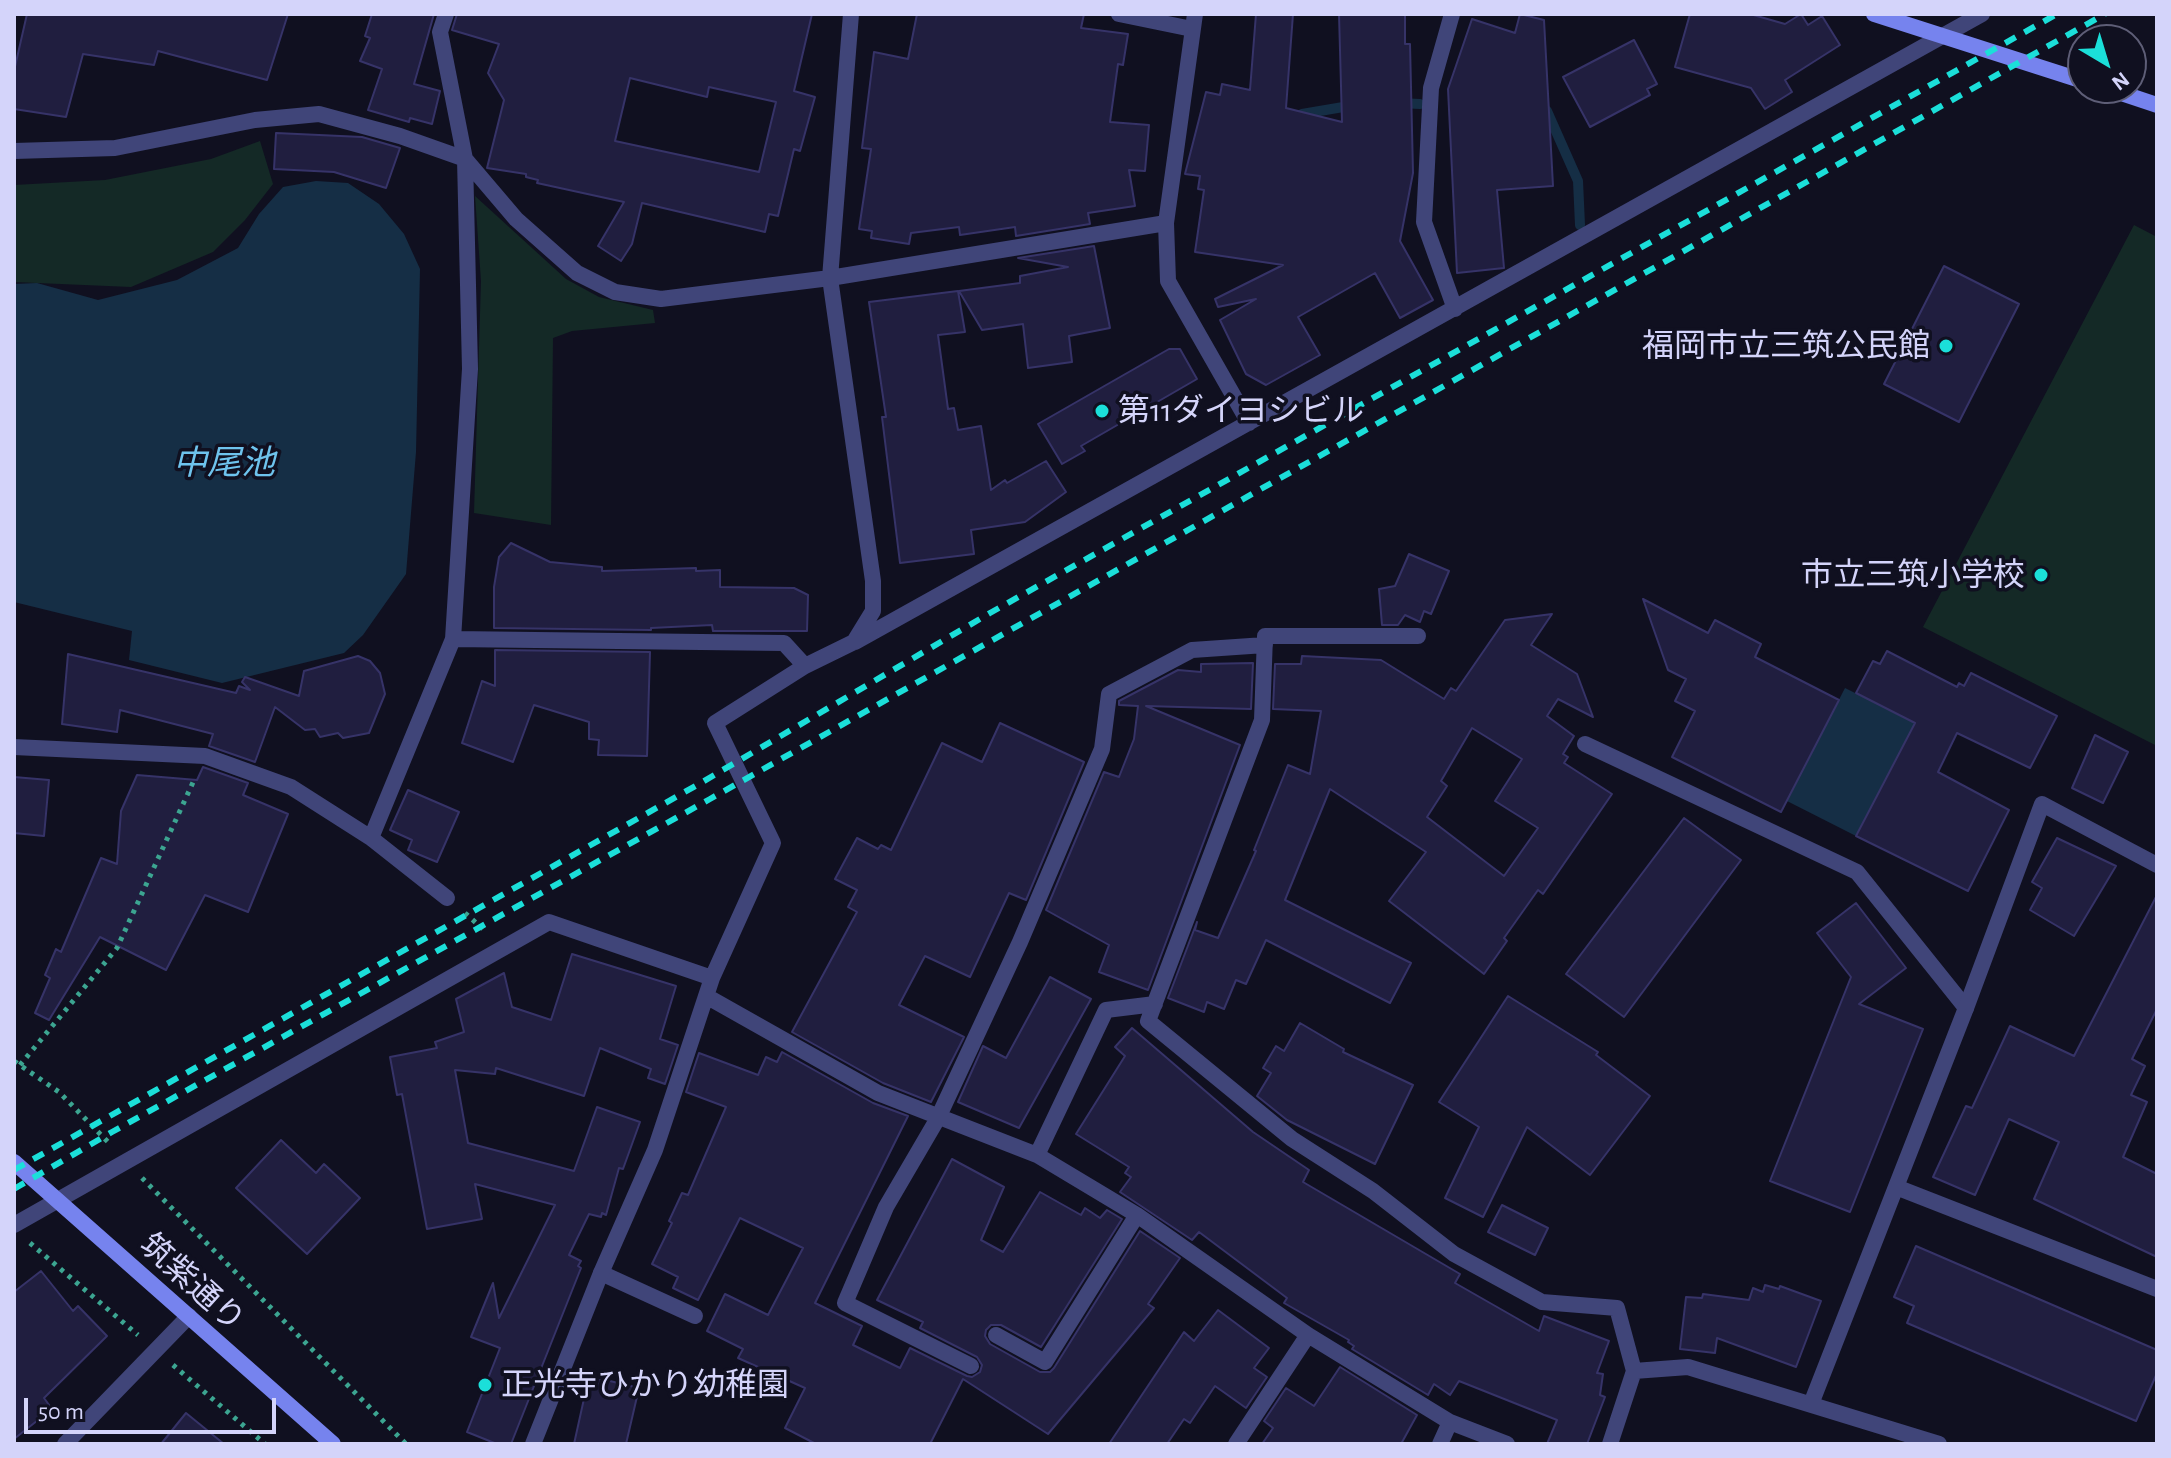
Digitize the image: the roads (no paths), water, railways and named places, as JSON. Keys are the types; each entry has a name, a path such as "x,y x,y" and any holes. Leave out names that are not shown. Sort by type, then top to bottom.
{"street":[{"path":"371,838 453,639 470,369 465,159 440,32 446,14"},
{"path":"851,14 830,278 873,581 873,611 854,642"},
{"path":"1119,14 1194,21 1166,223 1168,281 1249,423"},
{"path":"1452,14 1431,88 1424,222 1455,309"},
{"path":"1874,14 2067,76"},
{"path":"533,1444 601,1273 655,1150 712,978 773,843 715,723 805,666 854,642 1982,14"},
{"path":"14,151 115,148 255,120 319,114 400,136 465,159 516,219 577,273 615,292 661,299 830,278 1166,223"},
{"path":"1418,636 1265,636 1262,720 1148,1021 1292,1139 1373,1191 1454,1254 1542,1302 1617,1308 1634,1371 1610,1444"},
{"path":"453,639 784,643 805,666"},
{"path":"971,1366 845,1303 886,1207 938,1118 1020,942 1102,749 1109,694 1192,650 1265,645"},
{"path":"1585,744 1857,872 1966,1008"},
{"path":"14,747 205,756 291,787 371,838 447,898"},
{"path":"1811,1404 2042,804 2157,865"},
{"path":"14,1225 549,922 712,978"},
{"path":"706,996 878,1093 1037,1155 1137,1215 1308,1335 1450,1422 1507,1444"},
{"path":"1037,1155 1106,1010 1155,1004"},
{"name":"筑紫通り","path":"14,1162 333,1444"},
{"path":"1896,1187 2157,1289"},
{"path":"996,1335 1045,1362 1137,1215"},
{"path":"601,1273 695,1316"},
{"path":"65,1444 189,1316"},
{"path":"1236,1444 1308,1335"},
{"path":"1634,1371 1688,1367 1939,1444"},
{"path":"1440,1444 1450,1422"}],"water":[{"name":"中尾池","path":"316,181 348,183 379,204 404,234 420,269 416,452 406,574 363,635 344,653 222,683 129,660 132,631 14,602 14,284 37,283 98,300 177,280 238,248 259,214 283,187"},
{"path":"1845,688 1915,723 1856,836 1787,801"}],"waterway":[{"path":"1399,103 1420,104"},
{"path":"1302,114 1355,105"},
{"path":"1539,113 1547,111 1578,181 1580,225"}],"railway":[{"path":"14,1170 699,784 990,613 2057,14"},
{"path":"14,1189 2105,14"}],"place":[{"name":"福岡市立三筑公民館","path":"1946,346"},
{"name":"第11ダイヨシビル","path":"1102,411"},
{"name":"市立三筑小学校","path":"2041,575"},
{"name":"正光寺ひかり幼稚園","path":"485,1385"}]}
